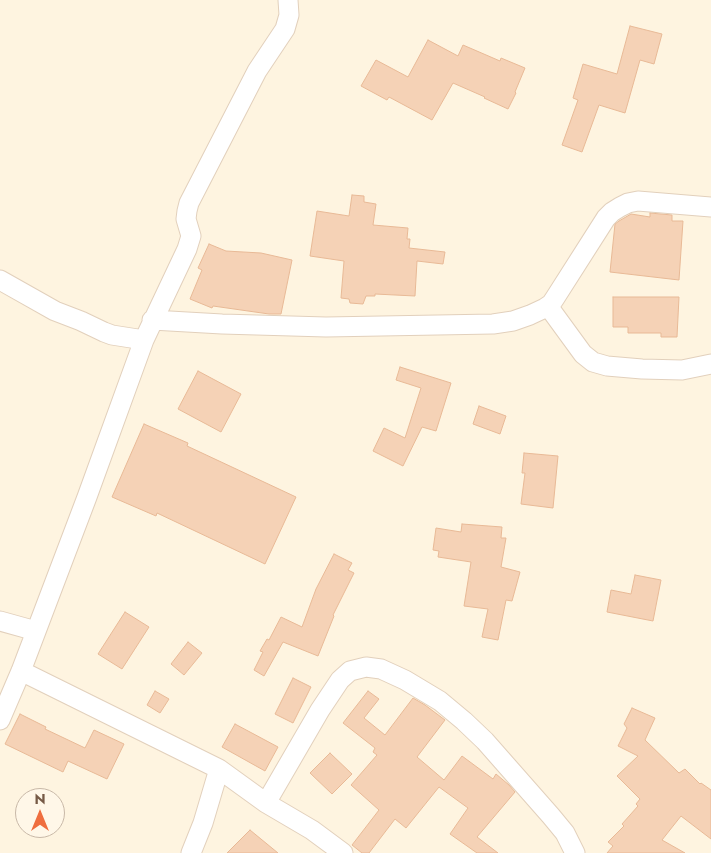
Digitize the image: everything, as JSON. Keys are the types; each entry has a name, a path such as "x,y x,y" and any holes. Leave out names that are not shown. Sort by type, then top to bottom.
{"street":[{"path":"0,720 21,671 144,340 187,249 191,236 186,219 190,203 257,71 286,29 289,15 288,0"},
{"path":"152,320 326,327 493,324 513,320 530,315 548,306 606,218 612,212 628,203 638,201 711,207"},
{"path":"0,280 54,311 81,320 104,332 144,340"},
{"path":"548,306 583,354 593,362 607,366 682,370 711,364"},
{"path":"0,621 36,631"},
{"path":"266,803 320,710 340,680 350,672 366,667 381,669 440,700 464,721 490,747 551,816 565,833 575,853"},
{"path":"21,671 219,769 266,803 312,830 343,853"},
{"path":"191,853 203,823 219,769"}],"building":[{"path":"630,26 662,34 654,64 640,60 625,113 599,105 582,152 562,145 578,100 573,98 583,64 617,74"},
{"path":"428,40 458,56 463,45 500,61 501,58 525,68 508,109 453,83 432,120 389,97 387,100 361,86 376,60 408,77"},
{"path":"352,195 364,196 364,202 376,204 373,225 408,228 407,239 410,239 409,248 445,252 443,264 417,261 415,296 375,294 375,296 366,296 363,304 350,303 349,299 341,298 344,261 310,256 317,211 349,216"},
{"path":"650,213 672,215 672,221 683,221 679,280 610,272 615,224 631,214 650,217"},
{"path":"209,244 226,251 261,253 292,260 281,314 213,306 212,308 190,299 202,270 198,268"},
{"path":"613,297 679,297 677,337 661,337 661,333 628,333 628,327 613,327"},
{"path":"400,367 451,383 436,431 422,427 403,466 373,451 384,428 405,438 421,388 396,380"},
{"path":"198,371 241,394 221,432 178,409"},
{"path":"479,406 506,416 500,434 473,424"},
{"path":"144,424 188,443 187,446 296,497 265,564 157,513 156,516 112,497"},
{"path":"524,453 558,456 553,508 521,504 525,473 522,473"},
{"path":"462,524 502,527 501,538 506,538 501,567 520,572 512,601 506,600 498,640 482,637 488,609 464,606 471,562 438,557 439,551 433,550 436,528 461,532"},
{"path":"334,554 352,563 348,570 354,573 333,615 318,656 283,642 264,676 254,670 263,652 260,651 267,639 269,640 281,617 302,627 316,589"},
{"path":"635,575 661,580 653,621 607,612 611,590 631,594"},
{"path":"125,612 149,627 122,669 98,654"},
{"path":"188,642 202,653 184,675 171,664"},
{"path":"293,678 311,687 293,723 275,714"},
{"path":"155,691 169,699 160,713 147,705"},
{"path":"368,691 379,699 364,718 385,735 413,698 445,720 417,757 444,780 462,756 493,779 496,774 515,792 477,837 498,853 477,853 450,834 468,808 439,787 406,828 395,819 369,853 362,853 352,845 379,810 351,785 377,755 373,752 375,748 343,723"},
{"path":"632,708 655,718 645,740 679,773 685,769 700,784 711,790 711,839 681,816 662,840 685,853 607,853 613,846 608,842 624,826 622,824 638,806 636,804 640,799 617,776 638,756 618,746 627,728 624,724"},
{"path":"20,714 46,727 45,729 85,748 94,730 124,744 107,779 68,761 63,772 5,744"},
{"path":"235,724 278,747 265,771 222,747"},
{"path":"330,753 352,774 332,794 310,773"},
{"path":"250,830 278,853 227,853"}]}
